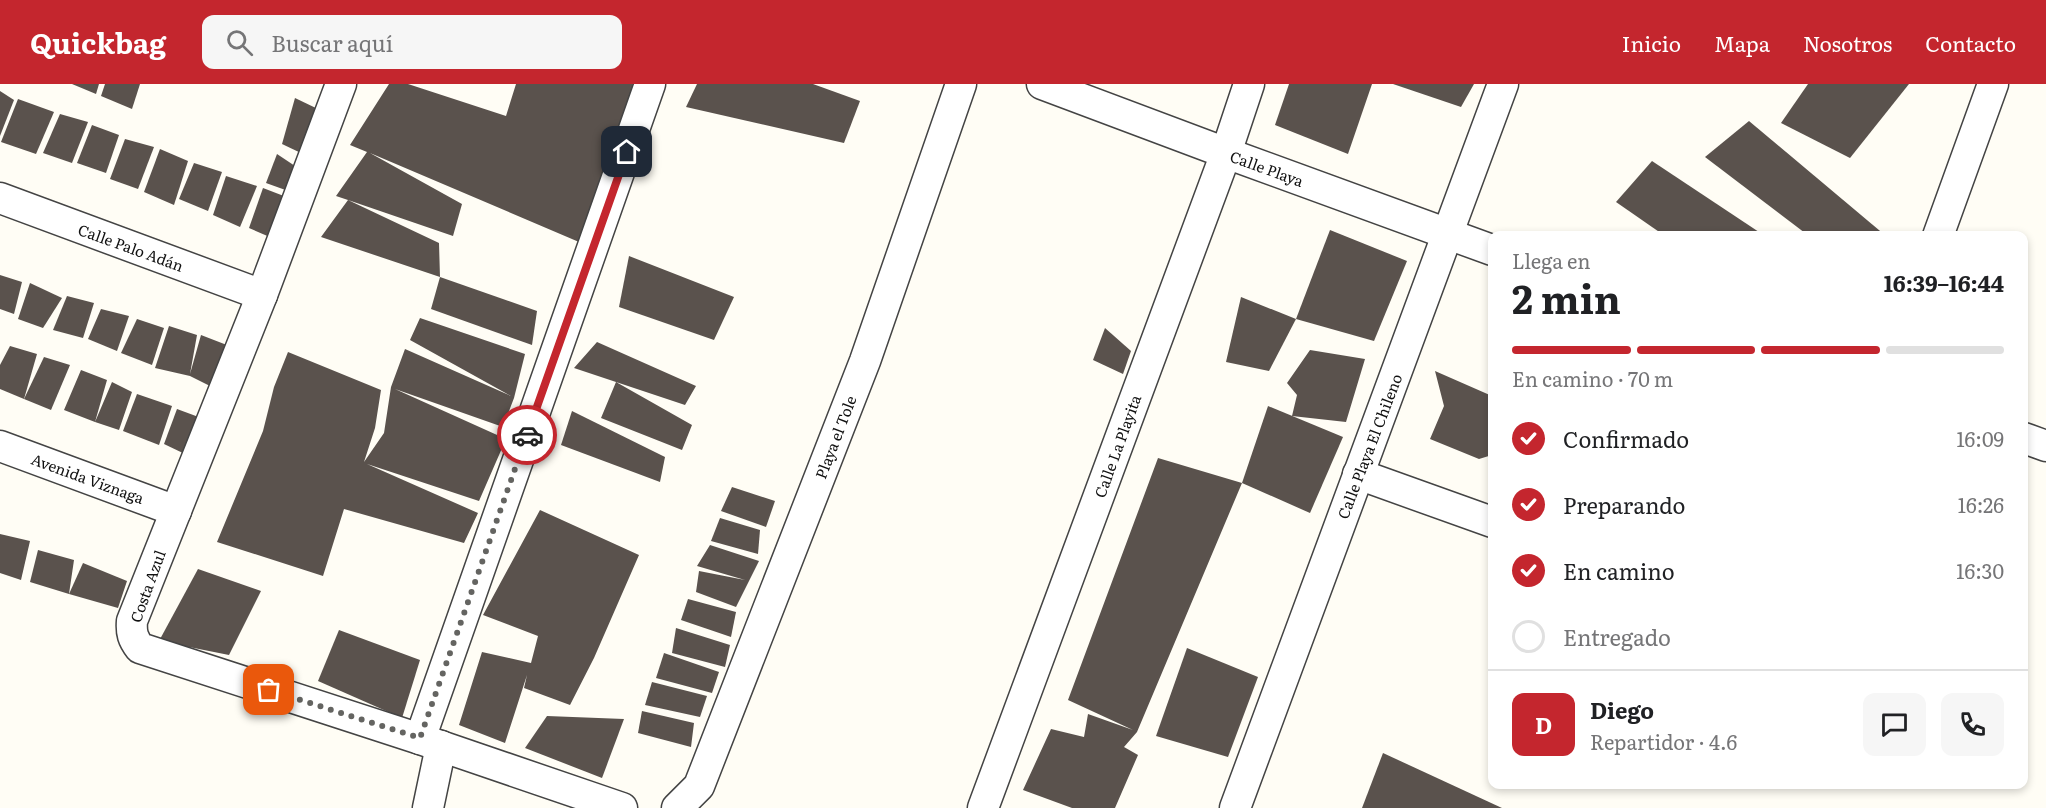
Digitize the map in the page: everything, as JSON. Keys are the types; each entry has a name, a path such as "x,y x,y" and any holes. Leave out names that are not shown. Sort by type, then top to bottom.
{"street":[{"name":"Costa Azul","path":"341,84 262,295 132,621 131,631 134,640 140,648 430,742 622,808"},
{"path":"428,808 430,742 650,84"},
{"name":"Playa el Tole","path":"677,808 699,786 865,361 961,84"},
{"name":"Calle Playa","path":"1042,84 1488,249"},
{"name":"Calle La Playita","path":"983,808 1226,153 1249,84"},
{"name":"Calle Playa El Chileno","path":"1235,808 1503,84"},
{"path":"1940,231 1993,84"},
{"name":"Calle Palo Adán","path":"0,198 262,295"},
{"path":"2028,439 2046,446"},
{"name":"Avenida Viznaga","path":"0,446 176,511"},
{"path":"1358,474 1488,521"}],"building":[{"path":"72,84 99,84 96,94"},
{"path":"105,84 140,84 132,109 101,96"},
{"path":"389,84 408,84 506,116 516,84 633,84 579,242 370,153 462,204 453,236 336,196 367,152 350,145"},
{"path":"697,84 813,84 860,101 844,143 686,107"},
{"path":"1289,84 1372,84 1348,154 1275,125"},
{"path":"1393,84 1474,84 1461,107"},
{"path":"1808,84 1909,84 1850,158 1781,123"},
{"path":"0,91 14,100 0,136"},
{"path":"295,98 320,110 303,154 282,144"},
{"path":"18,99 54,112 36,154 1,142"},
{"path":"60,114 88,122 72,163 43,153"},
{"path":"1749,121 1880,231 1802,231 1705,157"},
{"path":"92,125 119,135 106,173 77,163"},
{"path":"125,139 154,147 138,189 110,179"},
{"path":"160,149 188,161 174,205 144,192"},
{"path":"277,154 301,170 291,192 266,183"},
{"path":"1652,161 1757,231 1658,231 1616,202"},
{"path":"194,163 222,172 208,211 179,199"},
{"path":"226,176 257,186 240,227 213,215"},
{"path":"263,188 289,198 272,238 249,228"},
{"path":"348,200 439,243 440,277 321,237"},
{"path":"1330,230 1407,261 1374,341 1296,319"},
{"path":"629,256 734,297 714,340 619,307"},
{"path":"0,275 22,282 14,314 0,309"},
{"path":"440,277 537,311 532,345 431,309"},
{"path":"30,283 62,298 43,328 18,319"},
{"path":"67,296 94,303 83,338 53,330"},
{"path":"1241,297 1296,319 1269,371 1226,362"},
{"path":"101,309 129,316 117,351 88,339"},
{"path":"420,318 525,354 514,398 503,427 395,389 506,439 479,501 367,464 478,513 464,543 344,509 323,576 217,542 263,431 274,387 288,352 381,390 375,428 364,462 384,433 391,387 405,349 511,396 410,340"},
{"path":"137,319 164,328 152,365 121,353"},
{"path":"169,326 197,335 190,374 201,335 232,347 216,389 190,376 155,368"},
{"path":"1105,328 1131,351 1123,374 1093,360"},
{"path":"597,342 696,386 685,405 574,368"},
{"path":"10,346 37,354 24,399 0,389 0,365"},
{"path":"1310,350 1365,359 1346,422 1292,416 1297,395 1287,383"},
{"path":"44,357 70,365 51,410 24,399"},
{"path":"81,370 107,380 95,422 64,410"},
{"path":"1435,371 1488,394 1488,456 1479,459 1430,439 1444,406"},
{"path":"112,382 132,392 119,430 95,422"},
{"path":"616,382 692,425 682,450 601,418"},
{"path":"137,394 172,406 159,445 123,431"},
{"path":"1268,406 1343,437 1310,513 1242,483"},
{"path":"177,409 204,419 187,455 164,444"},
{"path":"572,411 665,457 660,482 561,445"},
{"path":"1158,458 1242,483 1137,732 1124,747 1138,755 1115,808 1072,808 1023,790 1051,729 1084,737 1088,714 1133,730 1068,700"},
{"path":"732,487 775,501 766,527 721,511"},
{"path":"540,510 639,555 594,658 570,705 524,688 527,675 505,743 459,725 482,652 531,663 538,636 483,615"},
{"path":"720,518 760,530 758,554 711,541"},
{"path":"0,534 30,541 21,580 0,573"},
{"path":"710,545 759,561 736,607 696,592 699,571 745,580 697,566"},
{"path":"38,550 74,560 69,594 30,582"},
{"path":"83,563 127,581 118,608 69,594"},
{"path":"198,569 261,591 229,655 159,641"},
{"path":"688,599 736,612 731,637 681,620"},
{"path":"676,628 730,645 725,667 672,653"},
{"path":"339,630 420,660 402,718 318,681"},
{"path":"1187,648 1258,677 1228,757 1156,736"},
{"path":"664,653 719,672 712,693 656,678"},
{"path":"652,682 707,696 700,717 645,705"},
{"path":"642,711 694,723 691,747 638,733"},
{"path":"547,716 624,719 602,778 525,748"},
{"path":"1383,753 1502,808 1362,808"}],"way so far":[{"path":"269,690 420,738 527,435"}],"route":[{"path":"527,435 627,152"}]}
